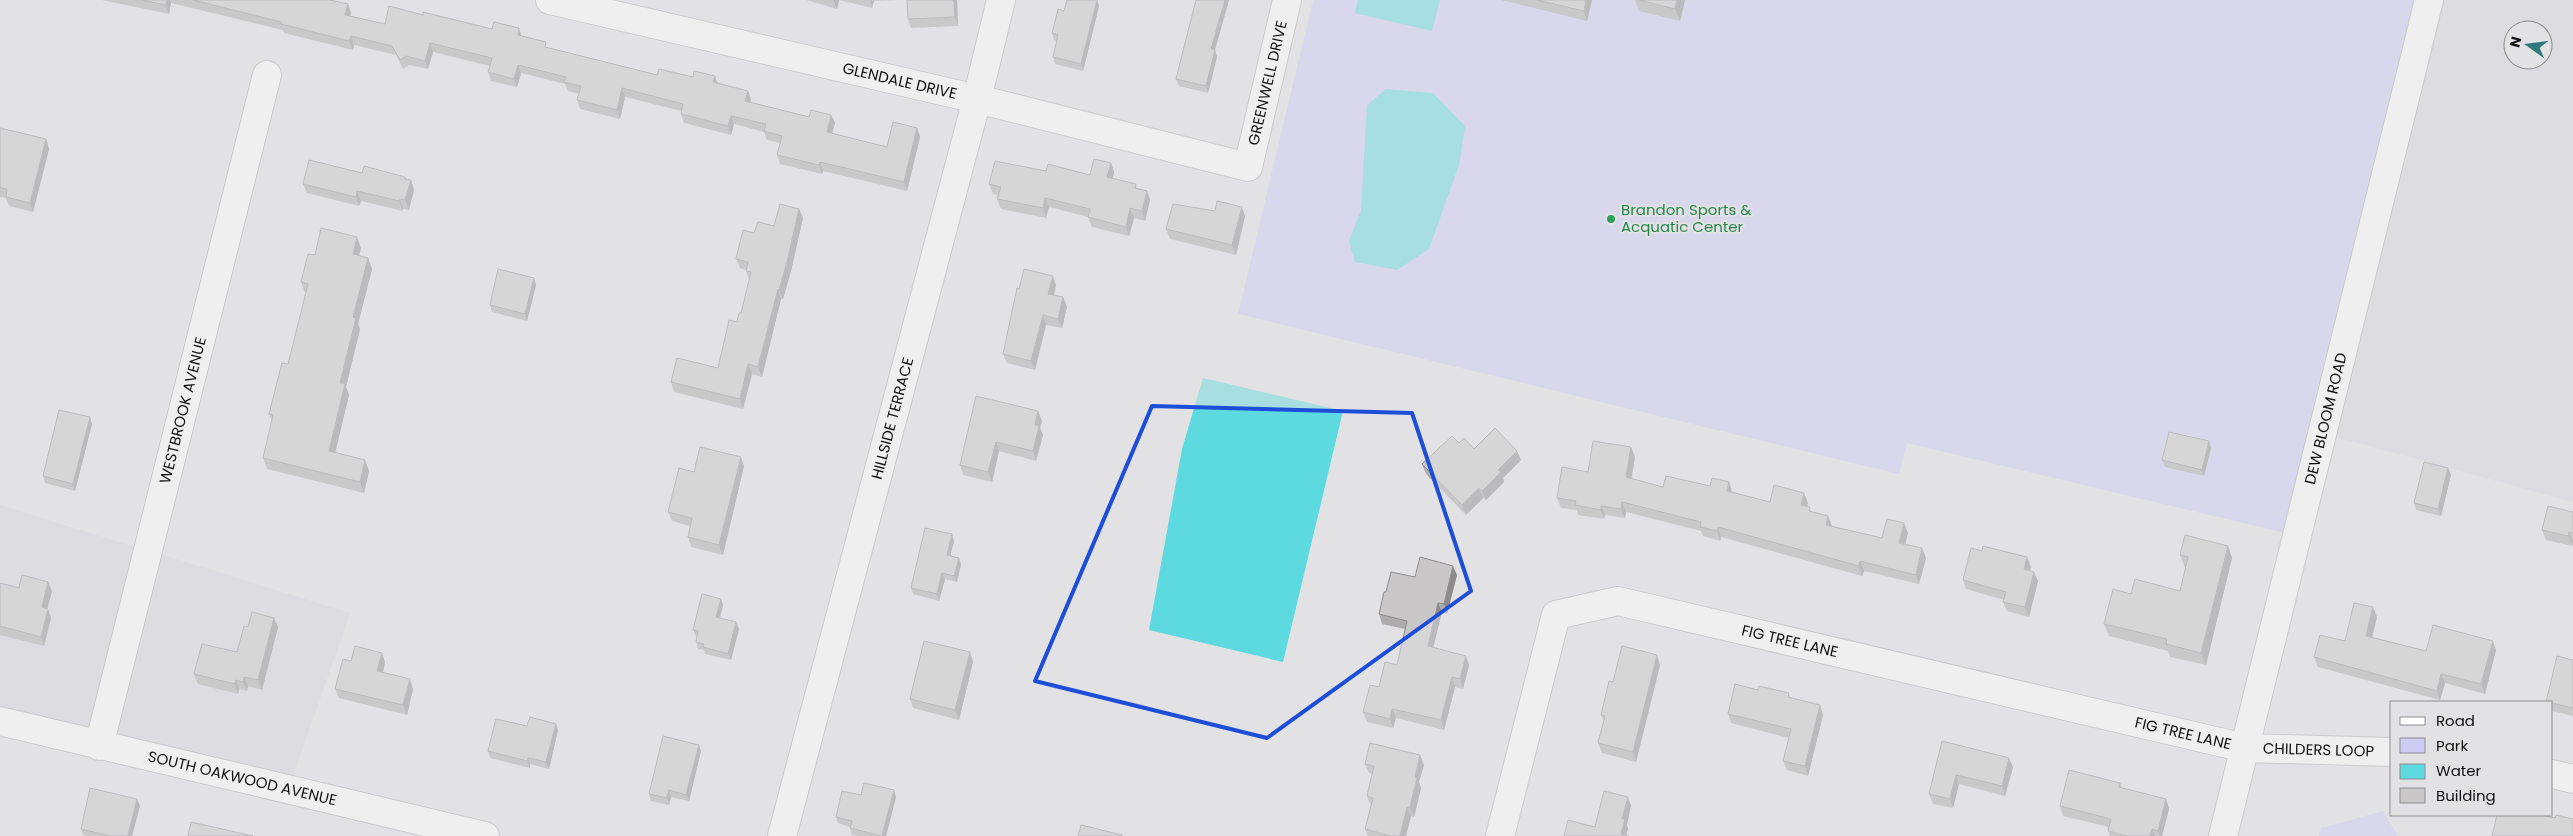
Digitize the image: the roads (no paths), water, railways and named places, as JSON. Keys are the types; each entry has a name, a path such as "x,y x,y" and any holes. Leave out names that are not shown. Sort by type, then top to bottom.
{"street":[{"name":"GLENDALE DRIVE","path":"550,0 977,98 1248,167"},
{"name":"HILLSIDE TERRACE","path":"782,836 977,98 1000,0"},
{"name":"GREENWELL DRIVE","path":"1248,167 1287,0"},
{"name":"DEW BLOOM ROAD","path":"2223,836 2429,0"},
{"name":"WESTBROOK AVENUE","path":"99,746 267,75"},
{"name":"FIG TREE LANE","path":"1500,836 1556,615 1618,601 2245,748"},
{"name":"SOUTH OAKWOOD AVENUE","path":"0,721 485,836"},
{"name":"CHILDERS LOOP","path":"2245,748 2390,752"},
{"path":"2553,774 2573,779"}],"water":[{"path":"1358,0 1440,0 1432,31 1355,13"},
{"path":"1386,89 1433,93 1465,126 1459,165 1429,249 1397,270 1355,262 1349,241 1361,210 1367,105"},
{"path":"1203,378 1343,411 1283,662 1149,630 1182,449"}],"place":[{"name":"Brandon Sports & Acquatic Center","path":"1611,219"}]}
